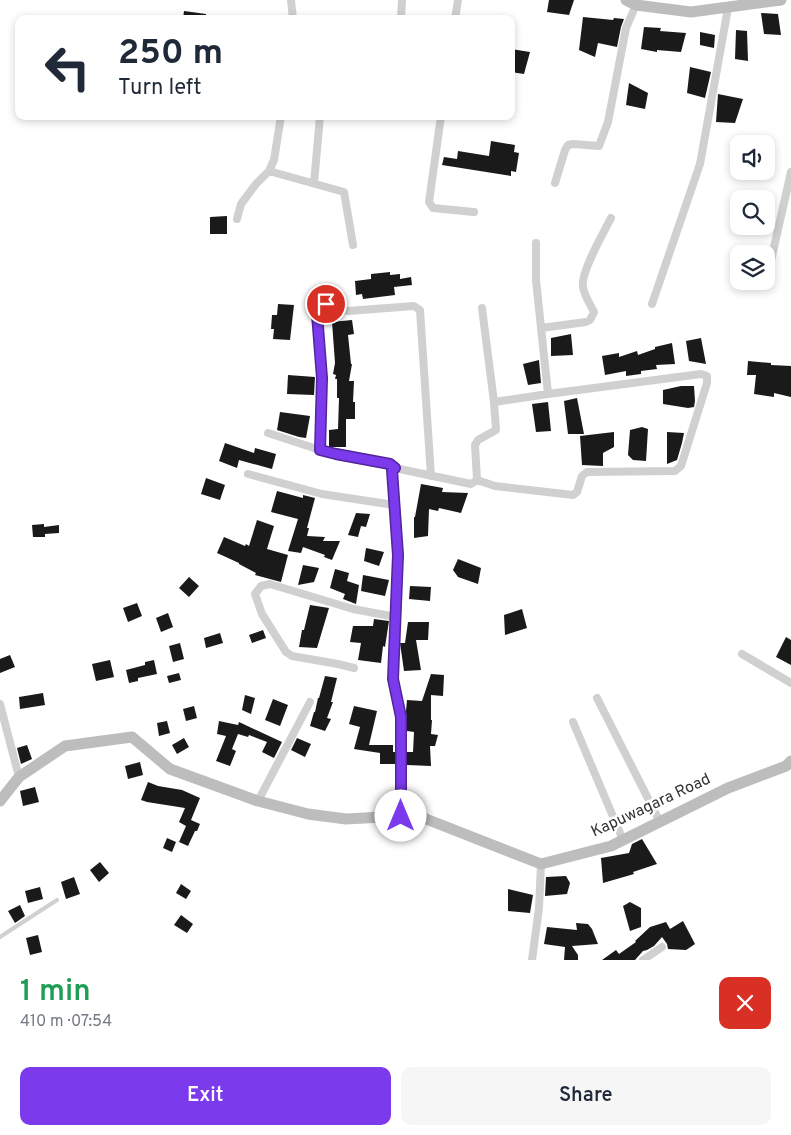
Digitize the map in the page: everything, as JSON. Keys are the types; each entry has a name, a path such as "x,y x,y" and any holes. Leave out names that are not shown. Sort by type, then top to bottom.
{"street":[{"path":"291,0 293,15"},
{"path":"401,15 402,0"},
{"path":"456,15 458,0"},
{"path":"555,183 565,150 568,146 573,144 599,146 608,122 631,2 691,12 781,0"},
{"path":"652,304 700,164 728,8"},
{"path":"237,219 241,204 256,184 269,171 274,160 280,120"},
{"path":"314,183 320,120"},
{"path":"440,120 429,202 434,208 474,212"},
{"path":"269,171 344,192 353,245"},
{"path":"775,245 791,172"},
{"path":"541,328 590,320 594,312 583,288 582,280 610,218"},
{"path":"536,243 536,280 548,394"},
{"path":"320,450 322,378 317,314 320,306 326,304 348,311 414,306 420,310 431,476"},
{"path":"477,480 475,445 478,440 496,430 482,308"},
{"path":"477,480 496,486 573,495 577,492 582,476 586,472 675,471 681,466 707,383 707,376 701,374 494,402"},
{"path":"268,433 320,450 390,464 395,468 471,484 477,480"},
{"path":"395,468 392,470 398,555 393,679 401,717 401,816"},
{"path":"248,474 322,494 394,505"},
{"path":"354,668 292,656 286,652 262,614 255,594 260,586 270,584 354,609 396,617"},
{"path":"742,654 791,683"},
{"path":"597,698 660,822"},
{"path":"258,801 310,702"},
{"path":"0,704 19,777"},
{"path":"573,722 623,840"},
{"path":"0,801 19,777 65,746 132,738 170,769 258,801 308,814 346,820 401,816 421,817 541,864 539,908 532,960"},
{"name":"Kapuwagara Road","path":"541,864 610,846 728,788 786,766 791,761"},
{"path":"643,960 662,947"}],"lane":[{"path":"0,937 57,900"}],"building":[{"path":"549,0 574,0 569,15 547,12"},
{"path":"184,11 206,14 206,15 184,15"},
{"path":"761,13 778,14 781,35 764,34"},
{"path":"583,17 613,20 614,18 624,19 617,47 598,43 595,57 579,50"},
{"path":"644,27 661,28 660,31 686,33 681,52 657,50 657,52 641,49"},
{"path":"736,30 747,31 748,61 735,59"},
{"path":"700,32 715,35 714,48 700,45"},
{"path":"515,50 530,52 524,74 515,73"},
{"path":"690,67 711,72 705,98 687,93"},
{"path":"629,83 648,93 645,109 626,105"},
{"path":"718,94 743,99 735,123 716,122"},
{"path":"491,141 515,145 514,152 519,153 516,172 511,171 511,176 442,165 444,157 457,159 458,151 489,156"},
{"path":"227,216 227,234 210,234 210,217"},
{"path":"390,272 390,275 400,274 400,279 411,277 412,285 394,287 395,295 363,299 362,294 356,295 355,281 371,279 371,274"},
{"path":"278,304 294,305 290,340 273,339 274,329 271,329 272,315 277,315"},
{"path":"352,320 354,334 348,335 352,364 349,381 354,381 353,402 355,402 355,419 346,419 346,447 329,447 329,430 338,429 339,398 337,398 336,375 333,374 335,363 332,322"},
{"path":"571,334 573,355 551,356 551,338"},
{"path":"701,338 706,364 689,361 686,341"},
{"path":"672,343 675,364 656,365 657,369 641,371 641,374 626,376 626,371 605,375 602,356 619,353 619,357 637,351 638,355 655,349 655,347"},
{"path":"539,360 541,383 528,385 523,364"},
{"path":"748,361 791,366 791,397 774,393 774,397 754,394 756,375 747,375"},
{"path":"288,375 315,377 314,395 287,394"},
{"path":"681,386 694,386 694,407 688,408 663,404 663,390"},
{"path":"577,398 584,434 568,434 564,401"},
{"path":"548,402 551,431 536,432 532,404"},
{"path":"280,412 310,416 306,438 277,430"},
{"path":"642,427 648,429 646,461 633,460 628,455 630,430"},
{"path":"614,432 614,447 603,453 603,466 582,465 580,436"},
{"path":"667,432 684,433 677,460 667,464"},
{"path":"225,443 254,453 255,448 276,454 272,469 239,460 237,468 219,461"},
{"path":"206,478 225,485 220,500 201,494"},
{"path":"421,484 443,488 442,492 468,493 461,513 439,508 438,511 429,509 428,536 414,538 414,517"},
{"path":"277,491 303,498 303,495 315,498 307,528 309,528 307,536 325,537 323,541 340,541 332,560 324,557 325,555 303,547 301,553 288,551 298,519 271,512"},
{"path":"356,513 370,514 366,527 361,526 358,537 348,535"},
{"path":"257,520 274,526 267,549 288,555 281,582 255,575 256,573 239,563 217,553 224,537 249,546"},
{"path":"44,524 44,527 59,525 59,533 45,534 45,537 33,537 32,525"},
{"path":"366,548 384,552 379,566 364,561"},
{"path":"458,559 481,568 478,584 458,577 453,570"},
{"path":"303,565 319,568 314,582 298,585"},
{"path":"335,569 349,573 347,581 359,585 356,604 343,599 345,594 330,588"},
{"path":"363,575 389,580 385,596 361,591"},
{"path":"189,577 199,586 189,597 179,588"},
{"path":"410,586 431,587 430,601 409,599"},
{"path":"137,603 142,616 128,622 123,608"},
{"path":"310,605 329,608 317,648 299,647"},
{"path":"522,609 527,628 505,635 504,615"},
{"path":"168,613 173,627 161,632 156,618"},
{"path":"374,619 389,621 381,663 358,660 361,643 350,642 353,626 373,626"},
{"path":"408,622 429,622 428,640 416,640 421,670 404,671 400,643 405,643"},
{"path":"263,630 266,638 252,643 249,635"},
{"path":"220,633 223,643 206,648 204,638"},
{"path":"786,637 791,640 791,665 776,657"},
{"path":"180,643 184,659 173,662 169,646"},
{"path":"10,655 15,667 0,673 0,659"},
{"path":"110,660 114,677 96,681 92,664"},
{"path":"154,660 157,674 138,678 138,681 129,683 126,670 145,665 145,662"},
{"path":"179,673 181,680 169,683 167,676"},
{"path":"431,674 444,675 443,696 431,695 431,734 438,735 435,746 430,746 431,766 407,765 407,752 413,752 414,732 407,731 407,700 422,701"},
{"path":"325,676 337,678 331,702 333,702 327,718 331,719 325,731 310,726"},
{"path":"43,693 45,705 20,709 19,697"},
{"path":"245,695 255,698 251,714 242,710"},
{"path":"273,699 288,705 280,726 265,720"},
{"path":"194,706 197,718 186,721 183,709"},
{"path":"354,706 377,711 369,745 393,745 395,764 380,764 380,753 354,749 360,727 349,724"},
{"path":"167,721 170,733 159,736 157,723"},
{"path":"219,721 238,725 239,722 282,742 274,758 262,752 267,742 249,735 248,737 238,734 232,749 236,751 230,766 216,761 226,736 217,734"},
{"path":"184,738 189,747 177,754 172,745"},
{"path":"297,738 311,744 305,757 291,750"},
{"path":"27,745 32,759 21,764 17,748"},
{"path":"140,762 143,775 128,779 125,766"},
{"path":"148,782 158,786 182,790 200,798 191,820 200,824 188,846 179,842 186,826 179,822 185,808 141,800"},
{"path":"35,787 39,802 23,806 20,791"},
{"path":"167,838 176,842 172,852 163,848"},
{"path":"642,839 657,864 633,872 634,874 603,883 601,858 629,853 632,844"},
{"path":"100,862 109,873 99,882 90,870"},
{"path":"566,876 570,883 567,894 545,896 546,877"},
{"path":"74,877 80,894 66,899 61,882"},
{"path":"181,884 191,891 186,899 176,893"},
{"path":"40,887 43,899 28,903 25,891"},
{"path":"508,889 533,895 530,913 508,911"},
{"path":"630,902 641,908 641,927 630,931 623,906"},
{"path":"20,905 25,916 15,923 8,911"},
{"path":"181,915 193,924 187,933 174,925"},
{"path":"683,921 695,944 686,950 668,949 662,937 654,946 643,951 635,960 602,960 616,950 619,954 636,942 650,927 666,922 670,929"},
{"path":"576,923 588,924 598,944 572,946 578,955 578,960 564,960 565,947 544,944 547,927 577,930"},
{"path":"38,935 42,952 30,955 26,938"}],"route":[{"path":"326,304 320,306 317,314 322,378 320,450 390,464 395,468 392,470 398,555 393,679 401,717 401,816"}]}
